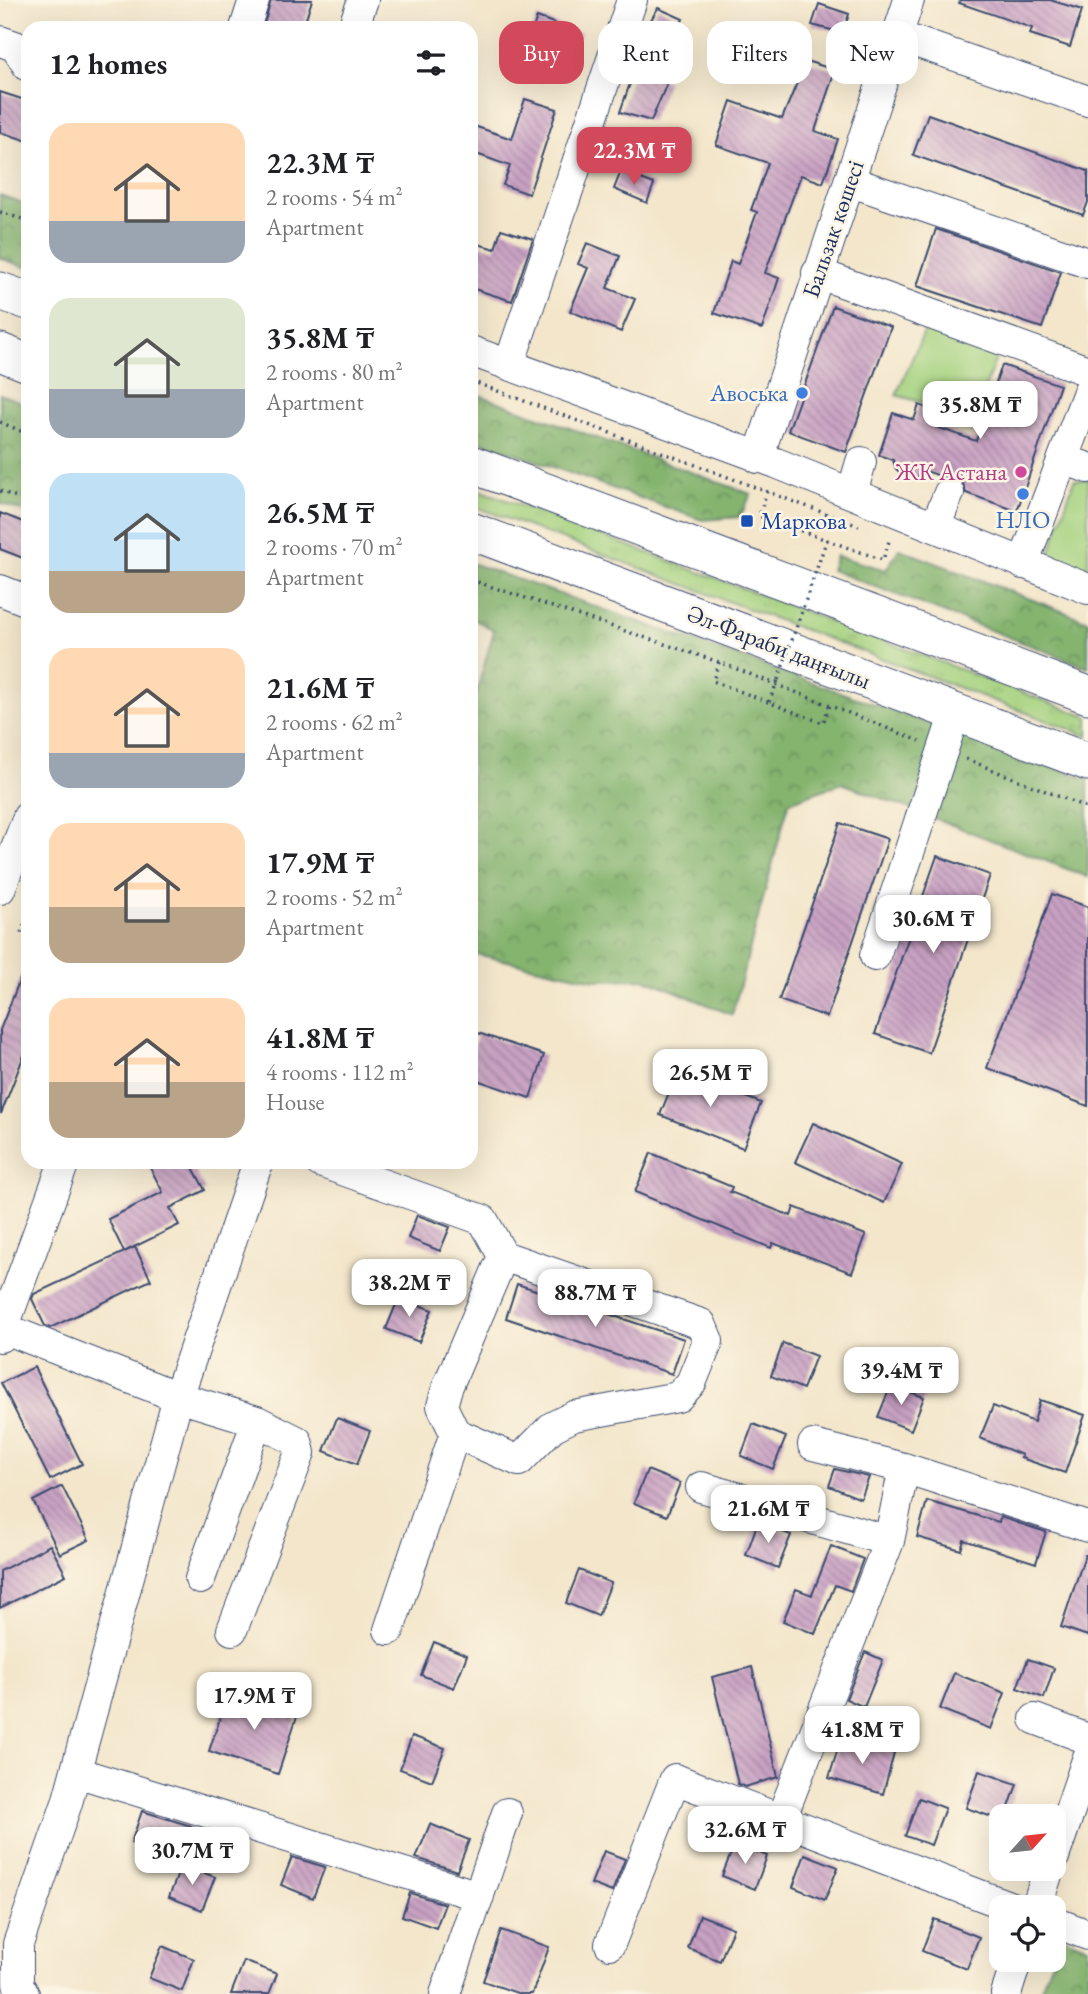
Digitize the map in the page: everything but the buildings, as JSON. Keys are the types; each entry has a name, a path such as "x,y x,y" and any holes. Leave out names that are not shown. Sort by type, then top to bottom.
{"main road":[{"path":"0,290 21,298"},
{"path":"0,352 21,360"},
{"path":"478,467 1088,695"},
{"name":"Әл-Фараби даңғылы","path":"478,534 1088,762"}],"street":[{"path":"247,21 254,0"},
{"path":"356,21 363,0"},
{"path":"509,365 632,0"},
{"name":"Бальзак көшесі","path":"903,21 909,0"},
{"path":"0,41 15,46 21,55"},
{"path":"918,43 1088,101"},
{"name":"Бальзак көшесі","path":"758,458 882,84"},
{"path":"849,181 1088,263"},
{"path":"817,274 1088,371"},
{"path":"478,354 852,493 1088,589"},
{"path":"1023,564 1076,464 1088,392"},
{"path":"852,493 861,462"},
{"path":"935,527 949,493"},
{"path":"0,590 21,598"},
{"path":"875,956 955,713"},
{"path":"0,889 21,835"},
{"path":"61,1169 2,1333 178,1397 257,1421 297,1441 300,1452 232,1630"},
{"path":"23,1994 9,1951 76,1772 178,1397 256,1169"},
{"path":"340,1169 483,1220 503,1256 701,1324 708,1341 691,1383 678,1397 574,1416 552,1427 519,1461 455,1433 442,1406 503,1256"},
{"path":"200,1580 257,1421"},
{"path":"389,1630 455,1433"},
{"path":"813,1444 904,1468 1088,1527"},
{"path":"781,1819 890,1541 904,1468"},
{"path":"701,1487 890,1541"},
{"path":"1035,1719 1088,1739"},
{"path":"1066,1822 1088,1757"},
{"path":"76,1772 479,1896"},
{"path":"610,1944 675,1779 989,1898"},
{"path":"445,1994 507,1813"},
{"path":"1066,1927 1088,1935"},
{"path":"1006,1994 1013,1972"}],"path":[{"path":"0,212 21,219"},
{"path":"478,384 866,529"},
{"path":"0,422 21,431"},
{"path":"0,491 21,498"},
{"path":"767,491 759,516 883,560 890,538"},
{"path":"878,533 903,542"},
{"path":"769,702 827,538"},
{"path":"478,582 777,682 1088,808"},
{"path":"719,662 713,681 823,723 830,705"}],"green space":[{"path":"0,195 21,202 21,266 0,258"},
{"path":"928,323 999,350 974,417 896,395"},
{"path":"0,394 21,402 21,510 0,503"},
{"path":"478,395 751,494 740,517 702,520 478,440"},
{"path":"1088,479 1088,580 1046,565 1074,480"},
{"path":"478,490 1088,717 1088,736 478,508"},
{"path":"899,549 1088,621 1088,667 831,570 836,556 886,570"},
{"path":"478,565 1088,779 1088,877 842,783 789,802 732,1015 646,979 595,980 478,955 478,687 494,630 478,622"},
{"path":"1066,1938 1088,1947 1088,1994 1039,1994 1047,1972 1066,1972"}],"place":[{"name":"Авоська","path":"802,393"},
{"name":"ЖК Астана","path":"1021,472"},
{"name":"НЛО","path":"1023,494"},
{"name":"Маркова","path":"747,521"}]}
